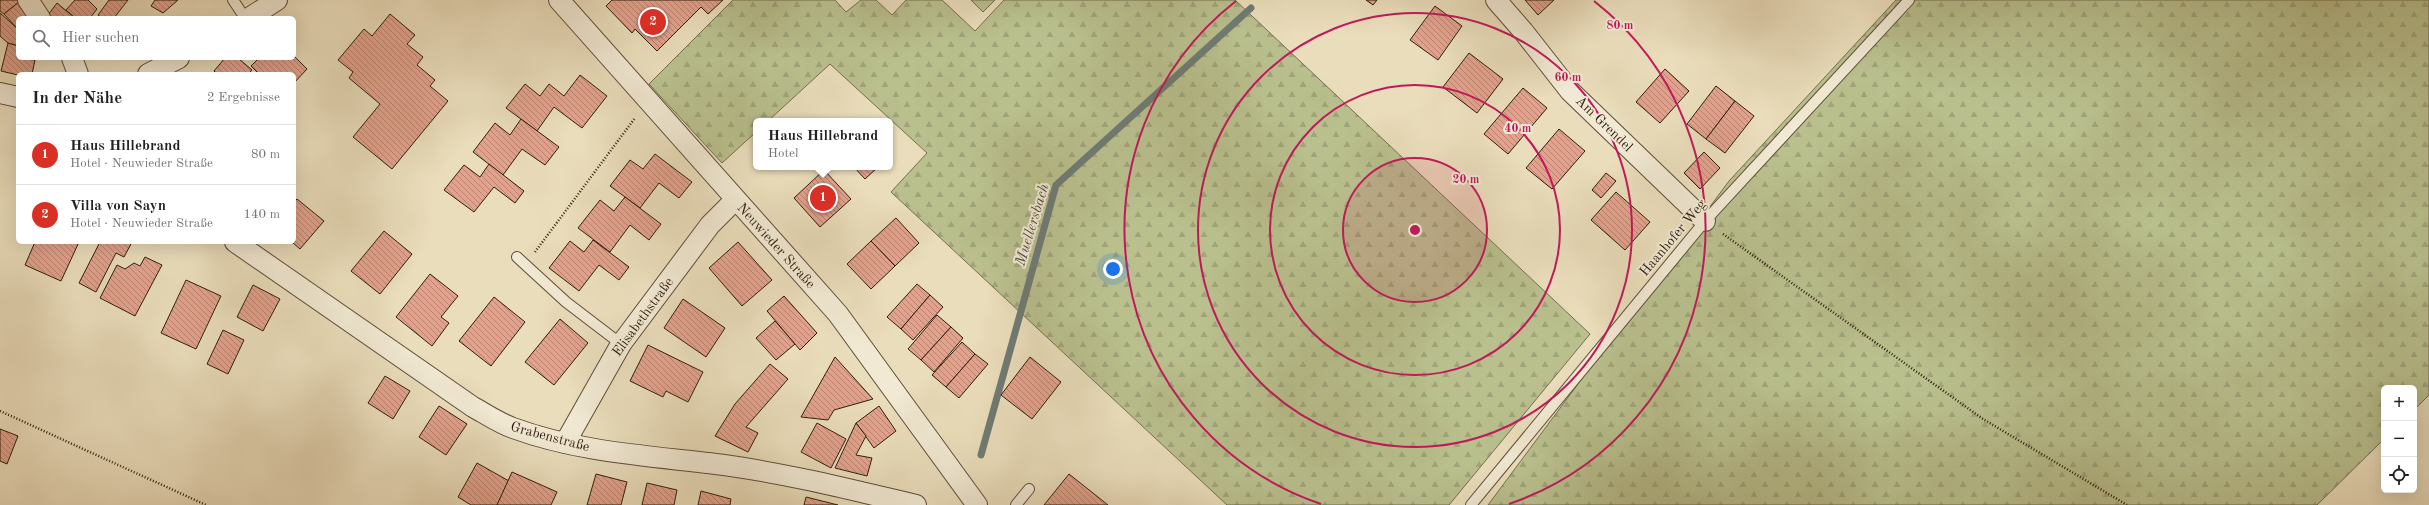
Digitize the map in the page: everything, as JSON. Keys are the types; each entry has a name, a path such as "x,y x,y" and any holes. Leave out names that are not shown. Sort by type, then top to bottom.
{"street":[{"path":"28,0 39,16"},
{"path":"253,16 277,0"},
{"name":"Neuwieder Straße","path":"559,0 734,200 838,314 925,431 961,486 977,505"},
{"name":"Am Grendel","path":"1496,0 1523,31 1570,91 1705,221"},
{"path":"73,60 77,72"},
{"path":"152,72 176,60"},
{"path":"0,93 16,97"},
{"name":"Elisabethstraße","path":"564,443 621,344 710,225 734,200"},
{"name":"Grabenstraße","path":"238,244 473,407 512,428 564,443 626,455 723,465 787,475 916,505"}],"lane":[{"path":"233,0 244,16"},
{"name":"Haanhofer Weg","path":"1471,505 1705,221 1909,0"},
{"path":"517,258 566,302 621,344"},
{"path":"1016,505 1029,489"}],"path":[{"path":"526,265 648,100"},
{"path":"1705,221 1983,419 2127,505"},
{"path":"0,411 206,505"}],"green space":[{"path":"733,0 835,0 846,12 861,0 876,0 892,15 906,0 942,0 975,31 1004,0 1235,0 1590,334 1449,505 1227,505 891,192 927,153 893,122 893,118 889,118 830,64 771,118 753,118 753,135 722,163 649,84"},
{"path":"971,0 995,0 983,12"},
{"path":"1896,0 2429,0 2429,395 2417,407 2417,385 2381,385 2381,442 2317,505 1488,505 1729,181"}],"building":[{"path":"0,0 18,0 19,2 4,14 0,11"},
{"path":"75,0 88,0 97,9 92,16 73,16 66,10"},
{"path":"109,0 128,0 116,16 98,15"},
{"path":"155,0 178,0 163,13 151,6"},
{"path":"612,0 723,0 708,14 701,7 657,51 635,29 632,33 606,6"},
{"path":"1366,0 1377,0 1373,5"},
{"path":"1525,0 1554,0 1538,15"},
{"path":"19,2 29,16 16,16 16,27 4,14"},
{"path":"57,3 73,16 49,16 48,15"},
{"path":"1435,6 1462,26 1438,60 1410,40"},
{"path":"0,13 16,27 16,45 8,43 0,36"},
{"path":"390,14 415,35 407,44 423,57 417,65 435,80 430,86 448,101 392,169 353,137 380,104 349,78 353,72 338,60 364,29 372,36"},
{"path":"8,43 16,45 16,60 35,60 32,72 16,72 16,75 1,71"},
{"path":"1469,53 1503,79 1477,113 1443,87"},
{"path":"296,58 307,69 296,81 296,72 257,72 251,66 257,60 296,60"},
{"path":"223,60 240,60 252,70 250,72 214,71"},
{"path":"1665,69 1689,91 1660,123 1636,102"},
{"path":"580,75 607,96 582,128 554,107 537,131 506,108 525,84 540,96 549,84 564,96"},
{"path":"1716,86 1735,101 1706,139 1687,124"},
{"path":"1523,88 1547,108 1508,154 1484,134"},
{"path":"1735,101 1754,116 1725,153 1706,139"},
{"path":"521,119 559,147 545,165 522,149 503,175 473,152 495,123 510,135"},
{"path":"1559,129 1585,151 1552,189 1526,168"},
{"path":"1704,152 1720,168 1700,189 1684,173"},
{"path":"655,154 692,182 679,198 659,183 640,208 610,186 630,160 643,169"},
{"path":"489,164 524,191 515,203 494,187 474,212 444,190 464,165 480,177"},
{"path":"824,170 851,199 820,227 794,198"},
{"path":"857,170 875,170 865,179"},
{"path":"1606,173 1616,181 1601,198 1592,190"},
{"path":"1616,192 1650,222 1625,250 1591,220"},
{"path":"625,197 661,224 649,240 630,225 610,252 578,228 600,200 614,211"},
{"path":"297,199 324,221 300,249 294,244 296,244"},
{"path":"896,218 919,243 895,266 871,241"},
{"path":"384,231 412,254 380,294 351,271"},
{"path":"593,240 629,267 619,280 599,265 579,291 549,268 570,241 584,252"},
{"path":"871,241 895,266 871,289 847,264"},
{"path":"738,242 772,280 742,306 709,268"},
{"path":"34,244 78,244 61,281 25,265"},
{"path":"99,244 131,244 124,257 116,253 96,292 79,283"},
{"path":"145,257 162,265 135,316 100,298 117,265 125,269 134,263 140,266"},
{"path":"430,274 458,296 441,317 449,323 432,346 396,317"},
{"path":"186,280 221,296 196,349 161,333"},
{"path":"917,284 930,295 901,329 887,317"},
{"path":"253,285 280,299 263,331 237,317"},
{"path":"930,295 943,307 913,340 901,329"},
{"path":"784,296 817,333 800,350 767,311"},
{"path":"494,297 525,322 491,366 459,341"},
{"path":"683,299 725,328 706,357 664,328"},
{"path":"937,315 951,327 921,360 908,349"},
{"path":"560,319 588,343 554,385 525,362"},
{"path":"775,321 795,344 776,360 756,338"},
{"path":"951,327 963,338 934,372 921,360"},
{"path":"223,330 244,340 228,374 207,364"},
{"path":"962,342 975,354 946,387 932,375"},
{"path":"648,345 703,372 688,402 666,391 663,397 630,381"},
{"path":"975,354 988,364 959,398 946,387"},
{"path":"835,357 873,399 834,410 828,420 801,417"},
{"path":"1030,357 1061,382 1032,419 1001,395"},
{"path":"770,364 788,379 746,427 758,433 748,452 715,436 735,404"},
{"path":"385,376 410,391 393,419 368,403"},
{"path":"439,406 467,424 446,455 419,437"},
{"path":"879,406 896,431 874,448 856,423"},
{"path":"817,423 846,439 831,468 801,452"},
{"path":"856,423 866,436 856,455 872,458 867,476 835,468"},
{"path":"0,429 18,436 7,464 0,461"},
{"path":"477,463 509,481 497,505 471,505 458,497"},
{"path":"512,472 557,492 551,505 497,505"},
{"path":"596,474 627,482 621,505 587,505"},
{"path":"1069,474 1108,505 1044,505"},
{"path":"647,483 677,490 674,505 642,505"},
{"path":"701,491 731,499 730,505 698,505"},
{"path":"806,497 838,505 804,505"}],"waterway":[{"name":"Muellersbach","path":"981,455 1056,185 1251,8"}],"place":[{"name":"Villa von Sayn","path":"653,22"},
{"name":"Haus Hillebrand","path":"823,198"}]}
